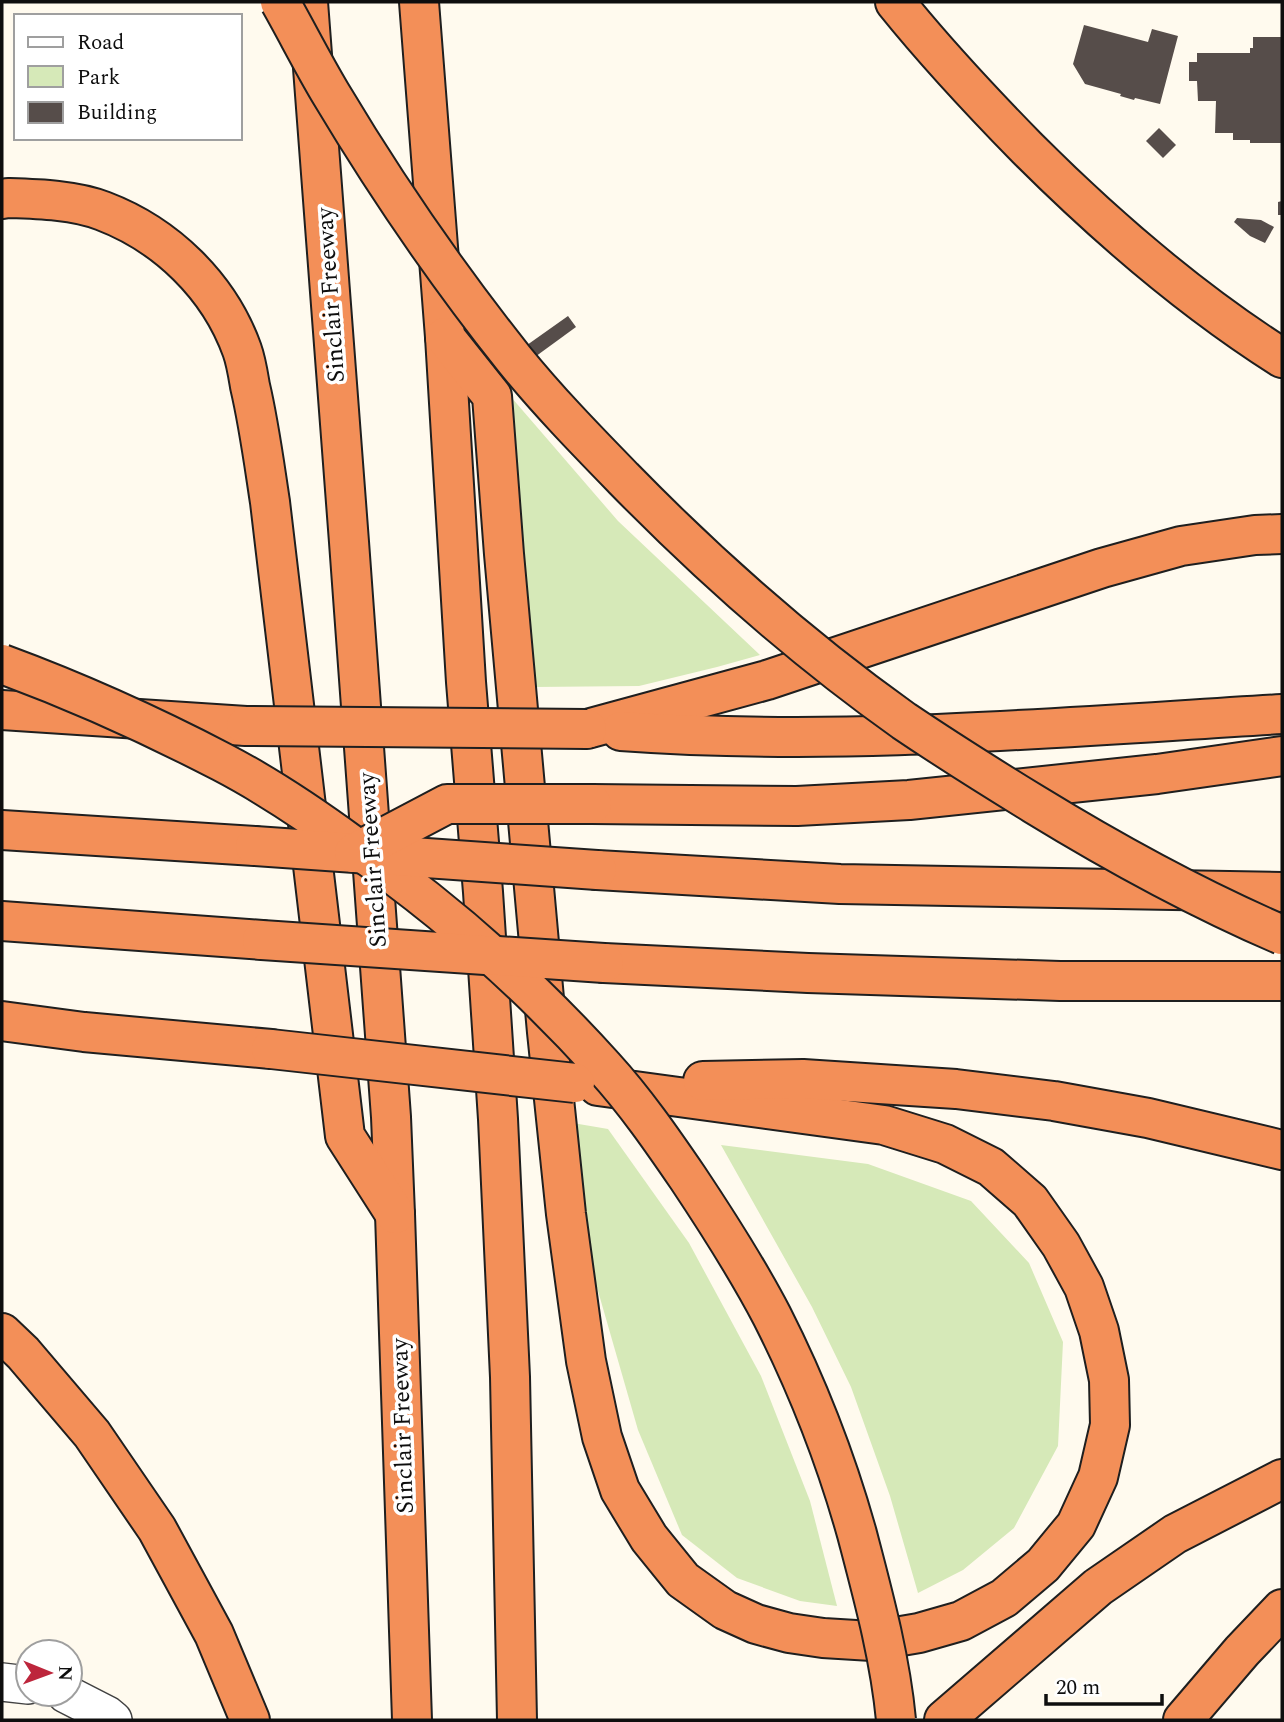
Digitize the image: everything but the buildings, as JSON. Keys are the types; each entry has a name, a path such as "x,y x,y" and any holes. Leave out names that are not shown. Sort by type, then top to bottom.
{"highway":[{"path":"280,2 344,115 392,191 452,278 517,362 658,514 734,585 820,657 903,720 990,777 1084,835 1177,885 1282,935"},
{"name":"Sinclair Freeway","path":"308,2 391,1117 412,1720"},
{"path":"419,2 445,337 499,1146 510,1377 516,1720"},
{"path":"895,2 923,37 992,112 1062,182 1131,245 1201,303 1282,358"},
{"path":"2,199 55,200 102,210 147,232 187,264 220,303 243,350 274,528 345,1136 395,1214"},
{"path":"2,1021 84,1032 271,1049 575,1083 884,1125 945,1144 991,1167 1030,1201 1061,1245 1084,1287 1099,1331 1109,1380 1110,1425 1098,1478 1076,1525 1043,1565 1004,1598 961,1621 919,1633 872,1640 823,1638 756,1624 725,1610 683,1580 649,1538 620,1490 602,1437 586,1361 566,1214 547,1032 492,396 445,337"},
{"path":"587,729 767,680 1089,572 1181,546 1255,535 1282,534"},
{"path":"2,664 67,688 132,717 226,764 306,812 394,873 474,938 545,1004 607,1070 660,1136 724,1231 772,1316 816,1411 848,1502 872,1592 896,1720"},
{"path":"2,710 246,726 587,729 733,737 817,737 1054,728 1282,714"},
{"path":"353,853 447,804 797,806 909,800 1157,774 1282,756"},
{"path":"2,830 840,884 1282,892"},
{"path":"2,921 604,963 821,974 1060,981 1282,981"},
{"path":"575,1083 803,1079 957,1089 1054,1101 1148,1118 1282,1150"},
{"path":"2,1333 23,1353 92,1434 157,1529 214,1634 250,1720"},
{"path":"944,1720 1098,1587 1175,1534 1282,1479"},
{"path":"1183,1720 1282,1609"}],"street":[{"path":"84,1703 113,1720"}],"green space":[{"path":"511,397 618,521 760,655 639,686 534,687"},
{"path":"567,1122 608,1129 689,1243 761,1376 810,1501 837,1606 800,1601 737,1578 682,1535 638,1430 594,1277"},
{"path":"721,1145 868,1164 971,1201 1029,1263 1063,1342 1058,1446 1014,1528 963,1570 918,1593 890,1496 851,1387 812,1307"}]}
